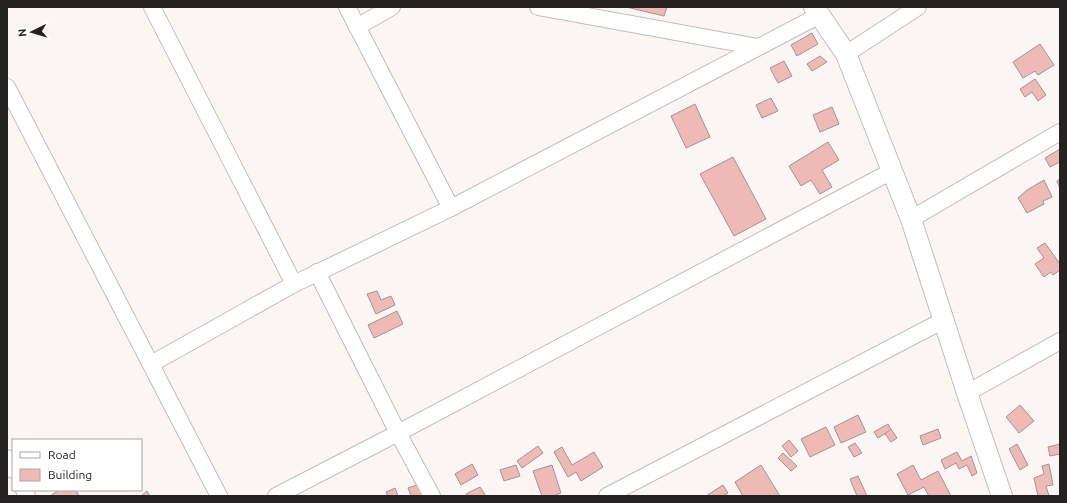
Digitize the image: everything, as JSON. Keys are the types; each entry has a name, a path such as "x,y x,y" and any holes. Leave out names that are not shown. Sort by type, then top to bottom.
{"street":[{"path":"152,7 294,284"},
{"path":"347,7 451,208"},
{"path":"357,27 392,7"},
{"path":"538,7 758,47"},
{"path":"846,54 918,7"},
{"path":"151,364 294,284 451,208 758,47 817,11 846,54 911,219 967,394 1002,496"},
{"path":"7,87 219,496"},
{"path":"911,219 1060,132"},
{"path":"276,496 398,433 892,171"},
{"path":"317,272 398,433 432,496"},
{"path":"607,496 944,320"},
{"path":"967,394 1060,341"},
{"path":"7,458 12,468"}],"building":[{"path":"626,7 667,7 664,16"},
{"path":"812,33 818,44 797,56 791,45"},
{"path":"1040,44 1054,65 1038,75 1035,71 1023,78 1013,62"},
{"path":"820,56 827,62 812,71 807,64"},
{"path":"784,61 792,76 778,83 770,68"},
{"path":"1035,79 1046,95 1038,101 1032,92 1025,97 1020,89"},
{"path":"771,98 778,111 762,118 756,105"},
{"path":"695,104 710,137 686,148 671,116"},
{"path":"832,107 839,124 820,132 813,115"},
{"path":"828,142 839,160 822,170 832,187 820,194 811,180 801,186 789,166"},
{"path":"1060,149 1060,162 1050,167 1045,158"},
{"path":"733,157 766,219 734,236 700,174"},
{"path":"1060,179 1060,189 1057,181"},
{"path":"1044,180 1052,197 1043,201 1044,204 1027,213 1018,198 1027,190"},
{"path":"1045,243 1060,264 1060,270 1053,275 1051,272 1044,277 1035,264 1044,258 1037,248"},
{"path":"377,291 381,300 391,296 395,305 376,314 367,294"},
{"path":"397,311 403,324 374,338 368,325"},
{"path":"1020,405 1034,421 1019,433 1006,417"},
{"path":"858,415 866,432 841,443 834,427"},
{"path":"888,424 891,430 878,438 874,432"},
{"path":"826,427 835,445 810,457 801,439"},
{"path":"891,429 897,438 891,442 885,434"},
{"path":"938,429 941,438 923,445 920,436"},
{"path":"789,440 798,451 791,457 782,446"},
{"path":"855,443 862,453 854,457 848,447"},
{"path":"1017,444 1028,465 1020,470 1009,449"},
{"path":"1060,444 1060,454 1050,456 1048,447"},
{"path":"538,446 543,453 522,468 517,461"},
{"path":"562,447 572,465 594,452 603,467 581,481 576,472 568,477 554,452"},
{"path":"957,452 962,461 971,456 977,473 972,476 967,465 959,469 956,463 945,469 941,460"},
{"path":"783,453 797,466 791,471 778,458"},
{"path":"472,464 478,475 461,485 455,474"},
{"path":"1049,464 1053,485 1046,486 1049,496 1038,496 1034,478 1044,474 1042,466"},
{"path":"516,465 520,476 504,481 500,470"},
{"path":"552,465 561,493 553,496 542,496 533,471"},
{"path":"761,465 780,496 743,496 735,482"},
{"path":"913,465 921,480 938,471 951,496 929,496 924,487 908,495 897,474"},
{"path":"858,476 867,496 857,496 850,479"},
{"path":"422,483 425,496 411,496 408,488"},
{"path":"723,485 728,493 723,496 706,496"},
{"path":"480,487 486,496 468,496 466,494"},
{"path":"395,488 398,496 388,496 386,492"},
{"path":"58,491 76,491 79,496 50,496"},
{"path":"147,491 150,496 141,496"}]}
